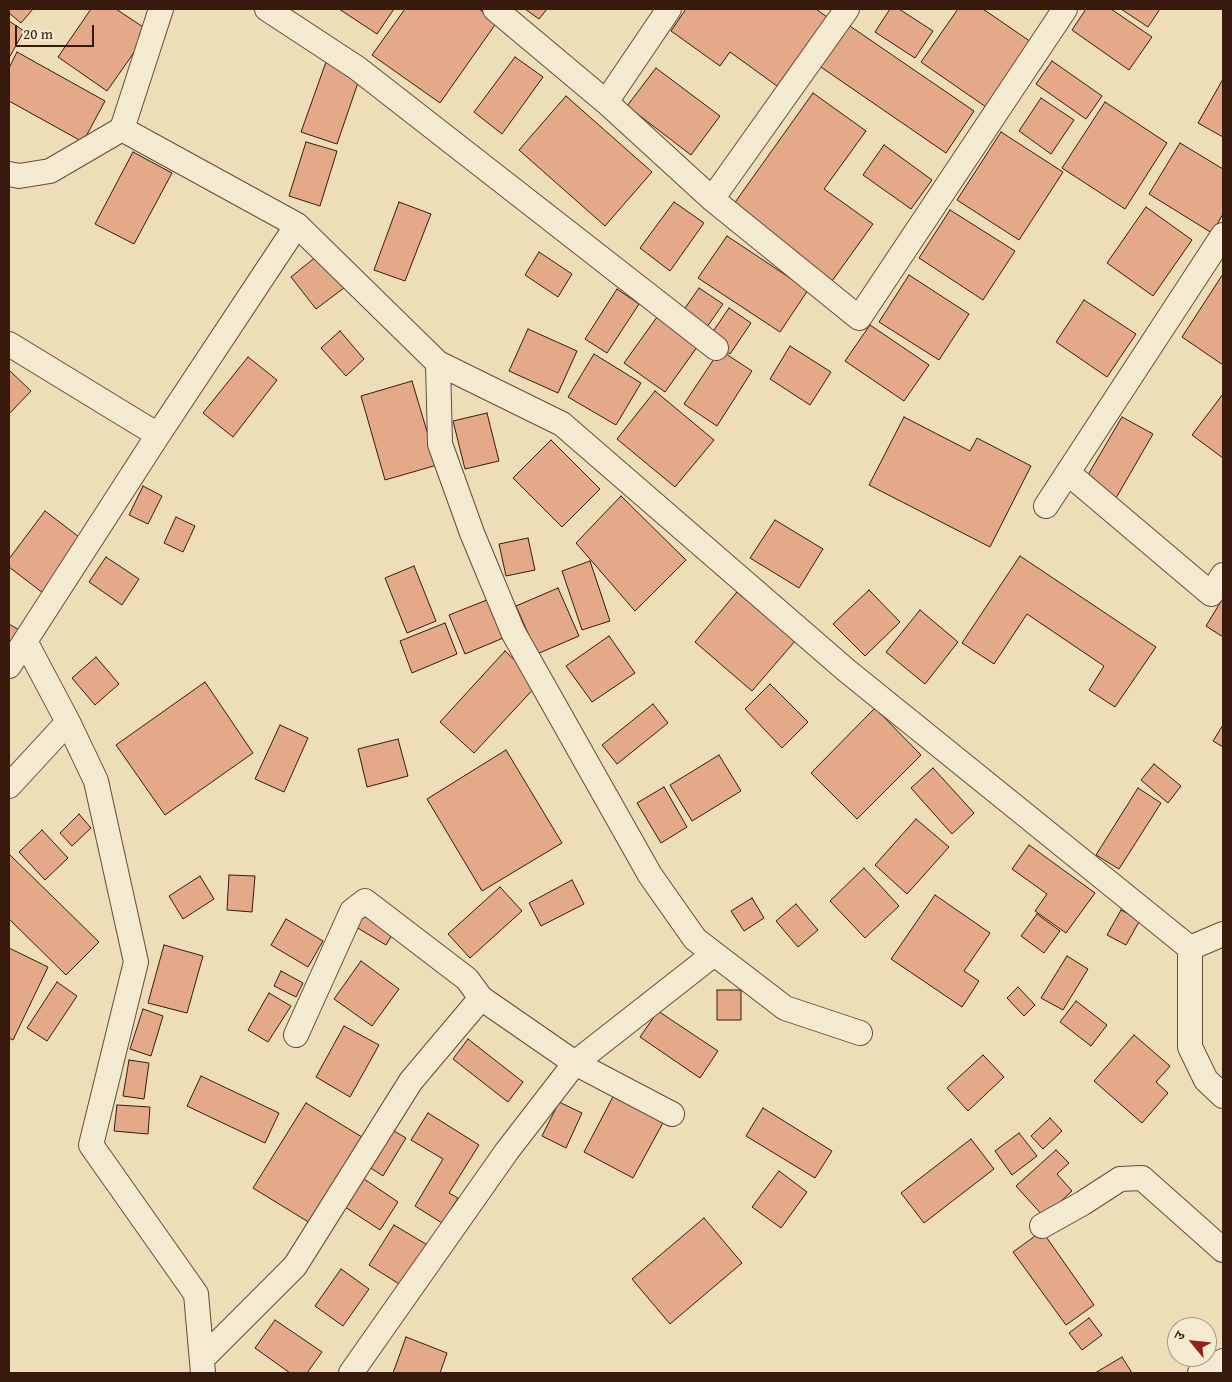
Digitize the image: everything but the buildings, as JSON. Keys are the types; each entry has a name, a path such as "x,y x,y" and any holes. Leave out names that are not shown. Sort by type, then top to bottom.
{"street":[{"path":"9,174 19,176 50,170 122,129 161,9"},
{"path":"267,9 357,68 716,348"},
{"path":"495,9 606,102 712,199 859,318 1065,9"},
{"path":"606,102 669,9"},
{"path":"712,199 847,9"},
{"path":"122,129 297,225 438,363 562,424 846,670 1190,948"},
{"path":"9,666 158,435 297,225"},
{"path":"1046,506 1223,235"},
{"path":"9,344 158,435"},
{"path":"438,363 440,444 472,533 513,632 650,875 695,939 785,1008 860,1033"},
{"path":"1068,473 1212,594 1223,575"},
{"path":"25,641 96,780 136,962 91,1145 196,1294 203,1366"},
{"path":"9,786 68,722"},
{"path":"296,1035 352,911 365,900 467,979 481,998 575,1063 672,1114"},
{"path":"1190,948 1223,934"},
{"path":"1190,948 1190,1047 1206,1080 1223,1096"},
{"path":"351,1373 507,1151 575,1063 714,954"},
{"path":"203,1366 295,1266 410,1081 481,998"},
{"path":"1042,1226 1120,1179 1142,1178 1223,1250"},
{"path":"1200,1373 1223,1360"}]}
